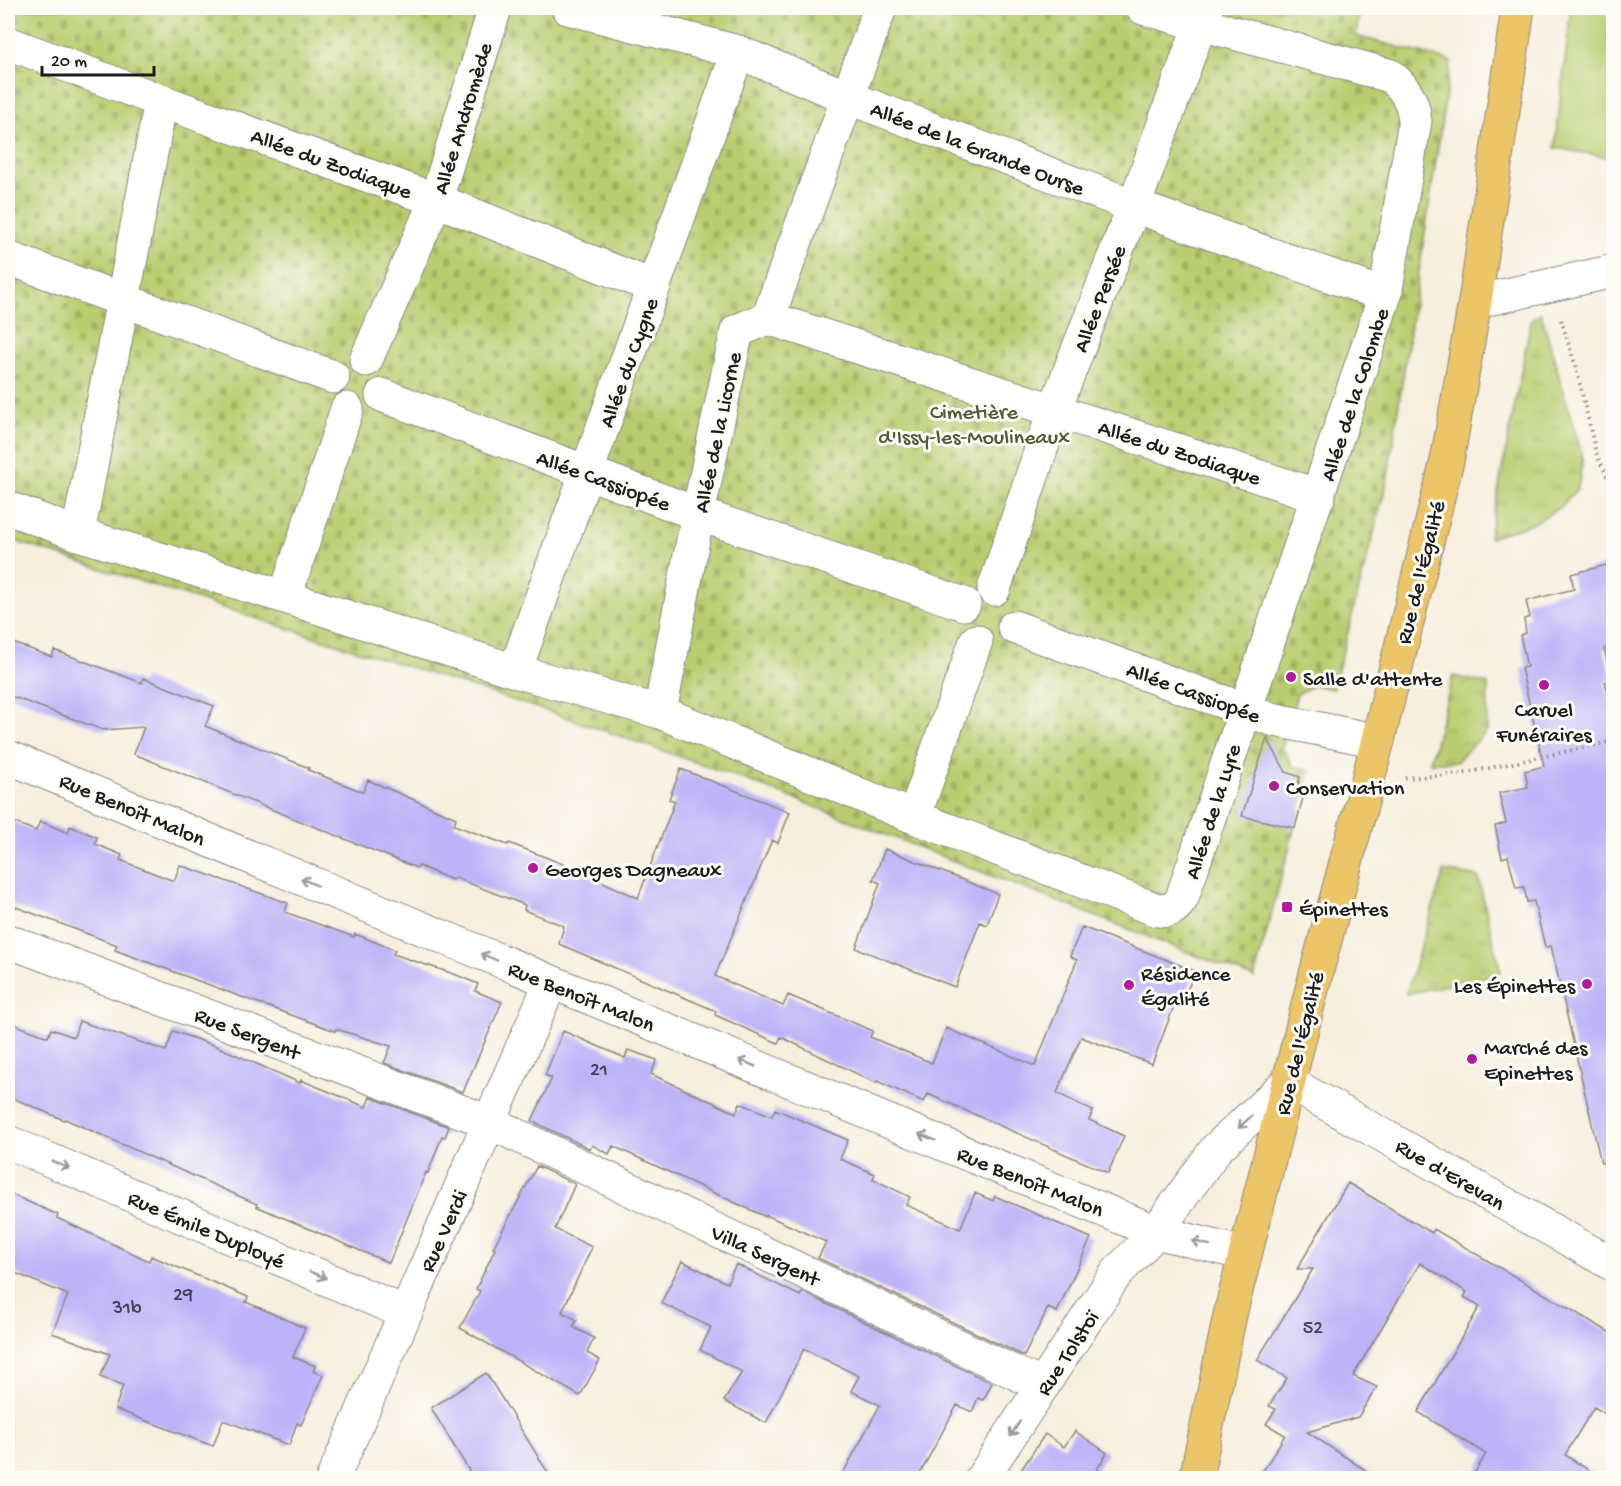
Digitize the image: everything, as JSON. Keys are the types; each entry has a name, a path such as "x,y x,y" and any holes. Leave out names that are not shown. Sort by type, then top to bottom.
{"main road":[{"name":"Rue de l'Égalité","path":"1196,1479 1227,1327 1288,1082 1368,780 1447,461 1475,302 1518,8"}],"street":[{"name":"Allée Andromède","path":"366,360 436,200 495,8"},
{"name":"Allée de la Grande Ourse","path":"567,8 738,52 847,97 1134,206 1386,296"},
{"path":"768,318 880,8"},
{"path":"1143,8 1203,15"},
{"name":"Allée de la Colombe","path":"1203,15 1391,76 1409,95 1414,107 1415,121 1386,296 1245,709"},
{"name":"Allée Persée","path":"994,589 1054,411 1134,206 1203,15"},
{"name":"Allée du Zodiaque","path":"8,43 436,200 654,287"},
{"name":"Allée du Cygne","path":"515,671 738,52"},
{"path":"78,534 161,101"},
{"path":"8,258 333,377"},
{"path":"1475,302 1614,271"},
{"name":"Allée du Zodiaque","path":"768,318 1319,496"},
{"name":"Allée de la Licorne","path":"660,712 698,514 738,332 768,318"},
{"path":"350,360 366,360 379,370 383,378 382,395 378,402 363,411 347,409 335,399 331,385 333,377 336,369 342,364 350,360"},
{"name":"Allée Cassiopée","path":"382,395 698,514 964,604"},
{"path":"285,597 347,409"},
{"path":"8,508 78,534 285,597 515,671 660,712 915,817 976,641"},
{"path":"994,589 1008,596 1013,603 1016,619 1014,627 1002,640 985,644 976,641 964,629 961,612 969,597 976,591 994,589"},
{"name":"Allée Cassiopée","path":"1014,627 1271,719 1377,741"},
{"name":"Allée de la Lyre","path":"915,817 1157,910 1171,910 1177,906 1182,897 1245,709"},
{"name":"Rue Benoît Malon","path":"8,757 1156,1232 1245,1254"},
{"name":"Rue Sergent","path":"8,941 489,1122"},
{"name":"Rue Verdi","path":"344,1474 406,1313 551,982"},
{"name":"Rue Tolstoï","path":"982,1479 1116,1274 1156,1232 1216,1149 1288,1082"},
{"name":"Rue d'Erevan","path":"1288,1082 1614,1265"},
{"name":"Villa Sergent","path":"489,1122 1043,1386"},
{"name":"Rue Émile Duployé","path":"8,1142 406,1313"}],"path":[{"path":"1551,285 1576,368 1596,453 1614,491"},
{"path":"1368,780 1462,774 1614,741"}],"green space":[{"name":"Cimetière d'Issy-les-Moulineaux","path":"8,8 1360,8 1356,36 1451,61 1387,482 1333,689 1314,685 1297,694 1282,748 1293,766 1310,771 1254,978 741,778 559,715 8,539"},
{"path":"1571,8 1613,8 1613,158 1555,148"},
{"path":"1541,313 1583,459 1578,488 1561,507 1534,523 1489,538 1531,320"},
{"path":"1453,676 1488,684 1487,731 1456,762 1430,762"},
{"path":"1444,871 1478,877 1501,973 1406,994"}],"building":[{"name":"Les Épinettes","path":"1614,563 1614,646 1604,649 1612,680 1605,682 1614,713 1614,1162 1601,1163 1551,946 1545,947 1534,901 1527,902 1524,887 1516,888 1508,856 1502,858 1495,826 1506,823 1499,793 1528,787 1525,771 1544,766 1521,668 1527,667 1520,635 1526,633 1524,619 1530,617 1526,601 1574,589 1571,574"},
{"path":"8,641 52,657 54,650 142,683 143,678 214,706 205,726 363,792 368,780 456,818 454,825 568,866 638,898 675,801 669,799 681,769 790,812 778,843 772,840 715,976 783,1006 788,995 873,1031 870,1037 932,1063 946,1028 1035,1066 1077,960 1070,956 1082,927 1195,971 1183,1001 1177,998 1152,1064 1081,1037 1057,1093 1093,1111 1089,1120 1124,1136 1108,1173 928,1094 924,1102 877,1081 876,1083 781,1037 778,1043 715,1015 716,1011 559,944 564,926 524,910 525,905 456,878 452,880 419,866 417,868 134,754 144,727 103,730 8,695"},
{"name":"Conservation","path":"1267,738 1286,772 1300,777 1295,795 1303,798 1295,828 1242,816"},
{"path":"8,820 36,831 40,821 68,833 70,826 97,837 95,844 122,855 120,860 174,881 180,865 288,903 285,912 354,937 355,934 395,950 393,954 478,984 475,991 502,1002 463,1092 384,1063 391,1046 336,1029 335,1031 239,996 115,950 117,945 8,904"},
{"path":"885,849 998,894 987,925 980,922 955,987 856,948 880,883 873,880"},
{"path":"79,1021 166,1051 173,1031 216,1046 300,1083 301,1080 366,1107 370,1097 449,1127 445,1137 442,1136 428,1173 426,1172 389,1263 256,1206 257,1204 65,1119 8,1096 8,1022 48,1037 51,1029 74,1037"},
{"path":"563,1031 625,1058 628,1050 657,1060 651,1074 736,1113 740,1103 772,1116 775,1109 848,1140 840,1159 875,1174 873,1179 910,1197 906,1205 960,1229 975,1193 993,1201 995,1196 1091,1238 1057,1312 1048,1308 1024,1356 818,1258 826,1242 766,1215 766,1217 613,1146 609,1154 592,1145 590,1149 532,1121 552,1078 545,1075"},
{"path":"537,1166 575,1184 555,1229 592,1247 562,1312 577,1320 573,1327 594,1338 587,1353 600,1360 580,1396 460,1328 480,1291 476,1289 495,1249 493,1248"},
{"path":"1348,1183 1432,1233 1434,1229 1614,1335 1614,1419 1594,1407 1565,1455 1603,1479 1471,1479 1486,1454 1418,1412 1480,1306 1464,1297 1467,1292 1420,1263 1353,1376 1377,1387 1358,1417 1307,1432 1379,1479 1258,1479 1285,1435 1266,1424 1276,1409 1269,1406 1287,1378 1257,1360 1313,1269 1297,1269"},
{"path":"8,1193 58,1215 57,1218 149,1261 151,1256 248,1297 246,1302 305,1328 293,1357 315,1366 313,1371 323,1375 301,1425 297,1423 289,1445 223,1420 213,1446 115,1409 123,1385 100,1377 110,1354 52,1333 68,1295 8,1270"},
{"path":"682,1261 727,1283 736,1264 800,1296 802,1292 992,1383 983,1400 978,1398 972,1412 957,1405 917,1479 840,1479 880,1405 851,1391 859,1376 804,1349 766,1423 724,1401 742,1372 700,1350 711,1327 661,1303"},
{"path":"486,1373 552,1479 474,1479 431,1408"},
{"path":"1075,1431 1107,1453 1097,1469 1111,1479 1015,1479 1045,1434 1064,1447"}],"place":[{"name":"Salle d'attente","path":"1291,677"},
{"name":"Caruel Funéraires","path":"1544,685"},
{"name":"Conservation","path":"1274,786"},
{"name":"Georges Dagneaux","path":"533,868"},
{"name":"Épinettes","path":"1287,907"},
{"name":"Les Épinettes","path":"1587,984"},
{"name":"Résidence Égalité","path":"1129,985"},
{"name":"Marché des Epinettes","path":"1472,1059"}]}
